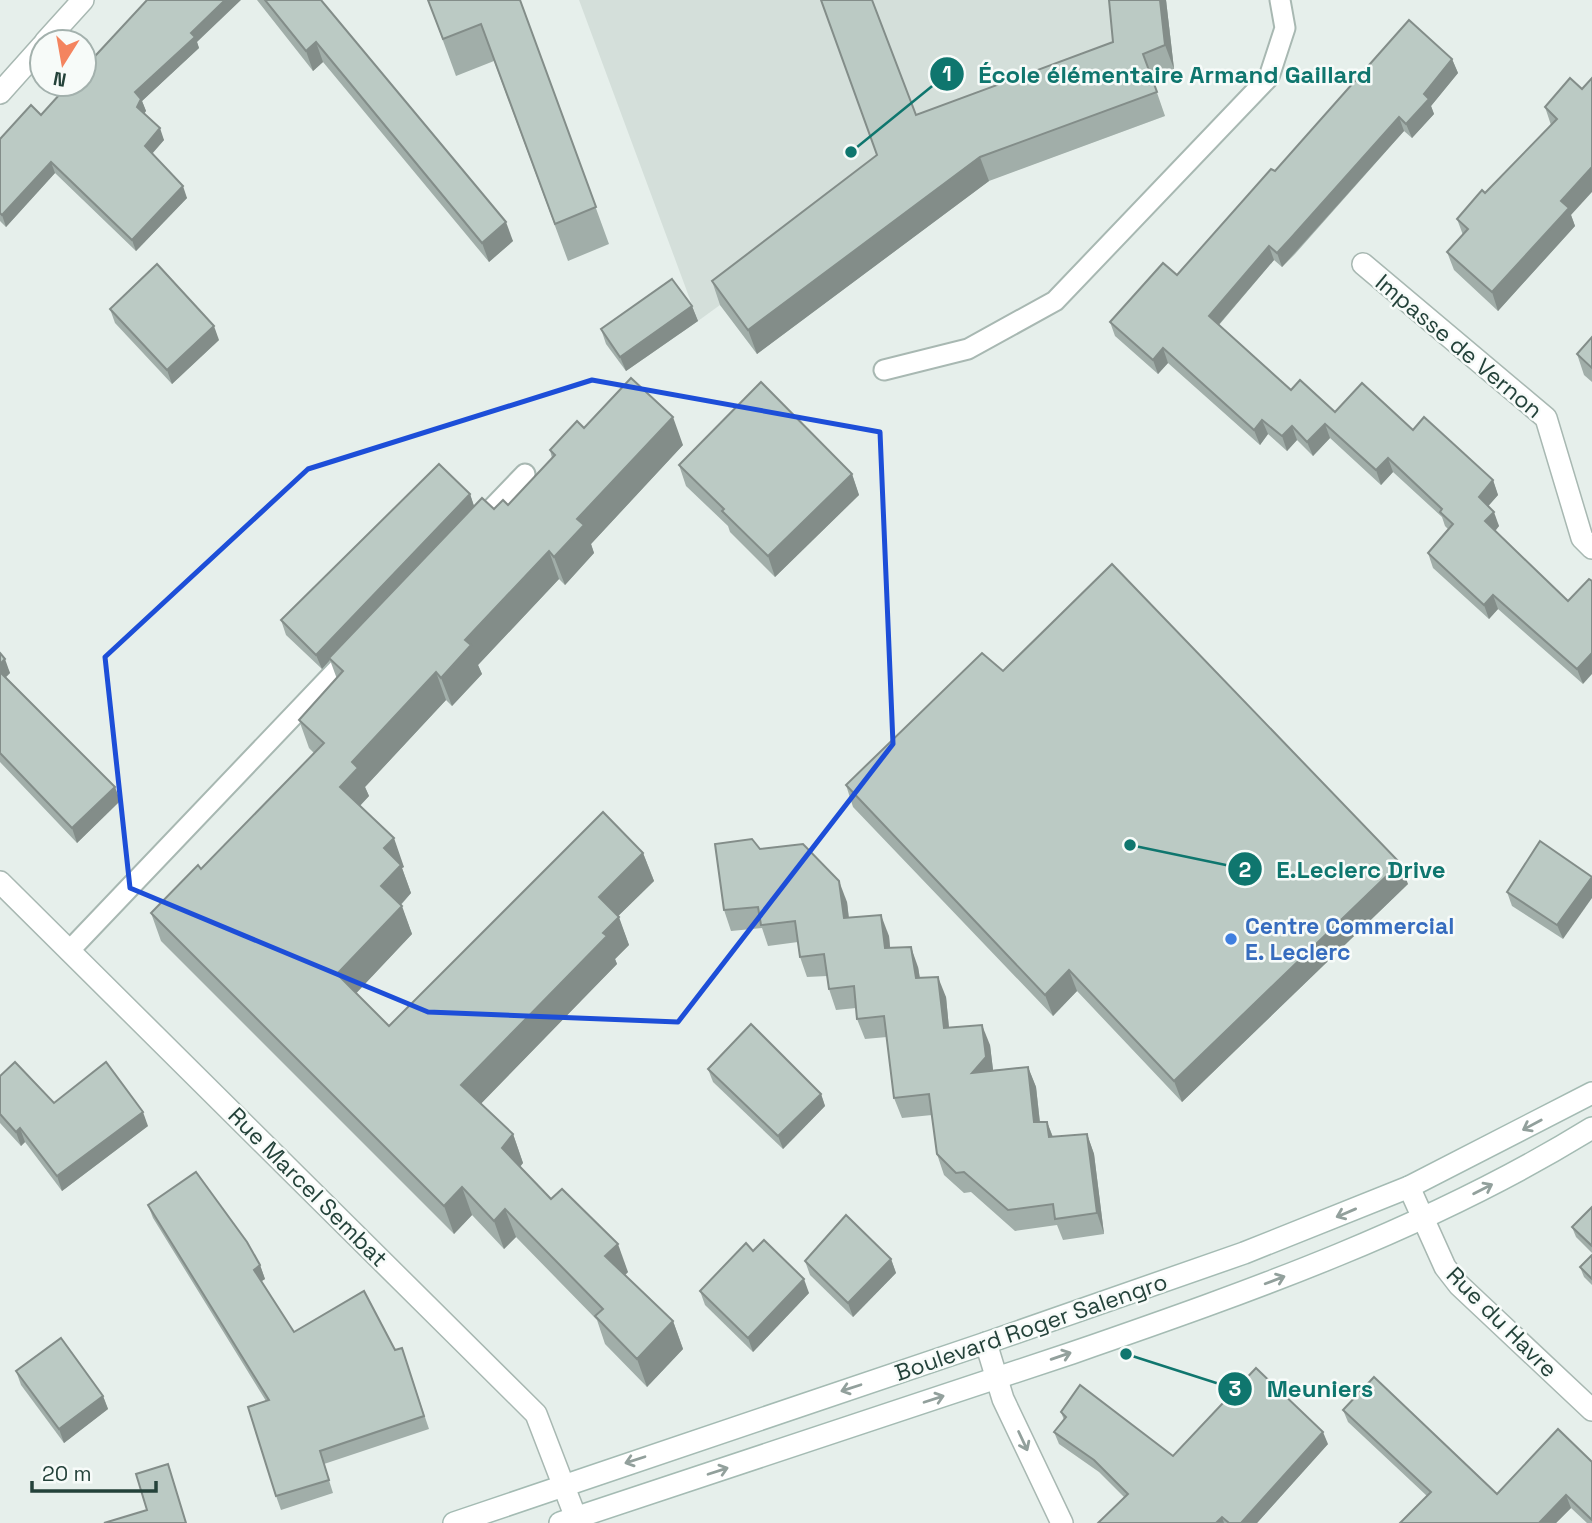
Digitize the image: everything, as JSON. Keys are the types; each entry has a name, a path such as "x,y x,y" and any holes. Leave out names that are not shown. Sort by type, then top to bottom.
{"main road":[{"path":"58,28 83,0"},
{"path":"0,93 28,62"},
{"name":"Impasse de Vernon","path":"1363,264 1546,418 1582,538 1592,548"},
{"name":"Rue Marcel Sembat","path":"0,882 536,1414 564,1484 568,1520"},
{"name":"Boulevard Roger Salengro","path":"454,1523 1244,1253 1409,1187 1592,1093"},
{"name":"Boulevard Roger Salengro","path":"568,1520 996,1379 1237,1295 1344,1254 1422,1220 1549,1155 1592,1128"},
{"name":"Rue du Havre","path":"1409,1187 1445,1267 1459,1285 1592,1410"},
{"path":"986,1343 1003,1399 1062,1523"}],"lane":[{"path":"884,370 968,349 1055,301 1269,77 1285,28 1280,0"},
{"path":"467,534 524,474"},
{"path":"69,951 361,645"}],"highlighted area":[{"path":"592,380 880,432 893,744 678,1022 428,1012 130,888 105,657 308,469"}],"shaded area":[{"path":"579,0 1166,0 1174,69 1151,79 1165,116 968,188 757,354 720,305 698,321"}],"building":[{"path":"147,0 225,0 191,33 195,37 135,92 141,99 137,107 160,128 145,146 183,186 132,240 51,162 2,215 0,213 0,139 31,105 41,115 56,98 98,98 98,53"},
{"path":"265,0 321,0 506,222 482,243 316,42 306,51"},
{"path":"428,0 520,0 596,207 555,224 481,24 443,39"},
{"path":"821,0 872,0 916,115 1113,42 1109,0 1160,0 1165,45 1143,54 1157,92 980,157 748,330 712,281 877,155"},
{"path":"1409,20 1452,59 1424,94 1429,99 1406,124 1399,117 1277,253 1269,246 1209,316 1291,390 1300,380 1335,412 1362,383 1413,430 1424,417 1493,480 1479,497 1494,512 1485,521 1568,601 1589,579 1592,581 1592,653 1577,669 1493,595 1484,605 1428,553 1453,524 1440,512 1442,509 1388,458 1376,470 1325,424 1307,442 1292,426 1282,436 1262,420 1254,430 1163,348 1153,360 1110,322 1163,263 1177,275 1271,169 1275,171"},
{"path":"1570,78 1582,89 1592,78 1592,167 1561,201 1569,208 1492,292 1447,252 1468,229 1457,219 1482,190 1485,193 1557,119 1545,107"},
{"path":"157,264 214,326 167,370 110,309"},
{"path":"672,279 692,306 620,357 601,329"},
{"path":"1592,337 1592,368 1577,354"},
{"path":"631,378 673,417 577,519 584,525 554,557 549,551 465,640 471,645 441,678 436,672 352,762 358,768 340,787 394,838 384,848 401,865 381,886 402,906 337,974 389,1026 603,812 643,853 599,897 619,917 603,933 607,936 461,1085 513,1134 502,1148 551,1199 562,1189 618,1244 605,1256 673,1321 637,1359 595,1316 603,1309 505,1209 494,1221 462,1187 444,1206 151,913 198,865 201,869 324,743 299,720 343,671 329,658 482,498 494,509 503,500 508,505 555,455 550,450 577,421 584,428"},
{"path":"761,382 852,474 768,556 679,465"},
{"path":"439,464 470,494 316,655 281,620"},
{"path":"1112,564 1400,863 1174,1081 1069,970 1045,995 846,785 982,653 1003,671"},
{"path":"0,672 115,787 72,828 0,753"},
{"path":"752,839 760,849 803,844 839,881 844,918 881,915 885,948 911,947 916,978 938,977 944,1028 982,1025 986,1057 972,1073 1028,1067 1034,1122 1047,1122 1049,1137 1087,1134 1097,1213 1055,1219 1053,1204 1008,1210 964,1172 956,1173 937,1154 929,1094 894,1098 884,1016 857,1019 854,986 829,989 824,954 800,957 795,921 761,925 758,907 724,910 715,844"},
{"path":"1540,841 1592,877 1557,925 1507,892"},
{"path":"751,1024 821,1094 778,1136 708,1069"},
{"path":"15,1062 54,1103 106,1062 143,1112 57,1176 20,1128 16,1132 0,1114 0,1076"},
{"path":"196,1172 247,1242 260,1265 254,1270 294,1332 364,1291 395,1350 402,1348 424,1416 320,1451 329,1480 276,1496 248,1407 269,1400 148,1205"},
{"path":"1592,1207 1592,1246 1572,1227"},
{"path":"846,1215 891,1259 848,1303 805,1261"},
{"path":"764,1240 804,1279 748,1338 700,1291 746,1243 753,1251"},
{"path":"1592,1255 1592,1279 1580,1267"},
{"path":"61,1338 103,1396 59,1429 16,1371"},
{"path":"1256,1368 1323,1432 1241,1523 1229,1523 1222,1517 1216,1523 1098,1523 1128,1494 1094,1460 1054,1432 1066,1417 1061,1412 1080,1385 1173,1456"},
{"path":"1374,1377 1497,1494 1558,1429 1592,1462 1592,1520 1566,1495 1539,1523 1400,1523 1431,1492 1343,1410"},
{"path":"168,1464 186,1523 104,1523 147,1510 136,1474"}],"place":[{"name":"École élémentaire Armand Gaillard","path":"851,152"},
{"name":"E.Leclerc Drive","path":"1130,845"},
{"name":"Centre Commercial E. Leclerc","path":"1231,939"},
{"name":"Meuniers","path":"1126,1354"}]}
